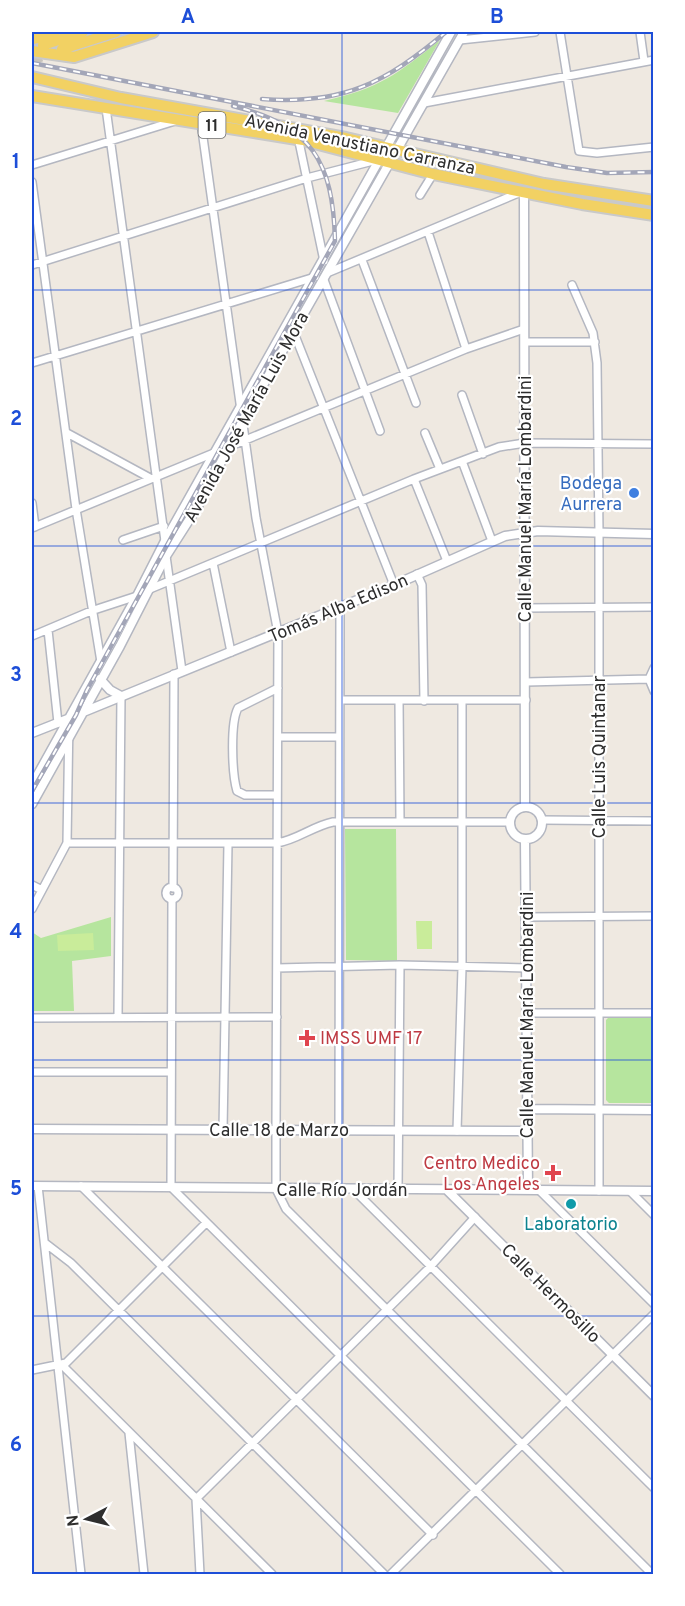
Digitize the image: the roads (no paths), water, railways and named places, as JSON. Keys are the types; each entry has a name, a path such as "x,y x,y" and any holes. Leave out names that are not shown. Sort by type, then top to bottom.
{"main road":[{"path":"32,39 63,32"},
{"path":"43,45 83,32"},
{"path":"62,49 116,32"},
{"path":"32,51 74,57 153,32"},
{"name":"Avenida Venustiano Carranza","path":"32,77 121,98 292,128 544,184 654,201"},
{"name":"Avenida Venustiano Carranza","path":"32,96 299,139 433,174 654,215"}],"street":[{"name":"Avenida José María Luis Mora","path":"32,804 166,556 198,506 242,422 294,333 322,276 392,150 451,32"},
{"path":"462,36 535,32"},
{"path":"560,32 579,151 597,153 654,147"},
{"path":"640,32 644,61"},
{"name":"Avenida José María Luis Mora","path":"392,150 424,103 462,36"},
{"path":"424,103 654,60"},
{"path":"106,108 137,332 153,477 165,541"},
{"path":"32,165 181,120"},
{"path":"201,123 260,542 278,633 276,1189 281,1205 652,1575"},
{"path":"292,128 299,139 324,261"},
{"name":"Avenida José María Luis Mora","path":"32,785 240,408 322,276 324,261 385,162"},
{"path":"32,265 307,177 385,162"},
{"path":"420,195 433,174"},
{"path":"32,182 68,433 76,509 101,662"},
{"path":"32,363 322,276 522,192"},
{"name":"Calle Manuel María Lombardini","path":"522,192 525,342 525,806"},
{"path":"428,232 466,349"},
{"path":"362,260 416,403"},
{"path":"322,276 380,430"},
{"name":"Calle Luis Quintanar","path":"572,285 590,323 595,342 599,442 599,1191"},
{"path":"32,503 33,528 466,349 524,329"},
{"path":"294,333 394,585"},
{"path":"525,342 595,342"},
{"path":"462,395 483,454"},
{"path":"68,433 153,477"},
{"path":"425,433 440,469"},
{"path":"150,589 414,479 483,454 525,443 654,444"},
{"path":"462,461 492,541"},
{"path":"414,479 447,561"},
{"path":"123,540 164,526"},
{"name":"Tomás Alba Edison","path":"32,734 394,585 492,541 524,531 654,534"},
{"path":"166,556 178,673 172,843 173,888 166,892 168,898 172,899 171,1187 560,1575"},
{"path":"213,563 231,652"},
{"path":"417,574 422,585 424,701"},
{"path":"32,636 91,611 137,596"},
{"path":"339,1129 340,606"},
{"path":"525,608 654,607"},
{"path":"48,630 58,723"},
{"path":"654,668 649,678 654,691"},
{"path":"526,682 649,678"},
{"path":"100,680 110,690 121,696 118,1016"},
{"path":"278,688 238,708 234,741 237,791 252,795 278,795"},
{"path":"340,700 526,700"},
{"path":"399,700 400,820"},
{"path":"457,1131 462,968 462,700"},
{"path":"32,909 67,843 69,718"},
{"path":"278,737 339,737"},
{"path":"525,806 535,808 542,820 539,832 525,839 516,835 510,822 515,811 525,806"},
{"path":"67,843 277,843 289,841 323,824 341,822 400,820 510,822"},
{"path":"542,820 654,821"},
{"name":"Calle Manuel María Lombardini","path":"525,839 528,1190"},
{"path":"223,1130 228,844"},
{"path":"32,885 42,890"},
{"path":"527,917 654,916"},
{"path":"278,968 400,965 527,968"},
{"path":"398,1189 400,965"},
{"path":"527,1013 654,1013"},
{"path":"32,1018 277,1017"},
{"path":"32,1072 170,1072"},
{"path":"528,1109 654,1110"},
{"name":"Calle 18 de Marzo","path":"32,1129 528,1131"},
{"path":"35,1186 45,1243 60,1366 81,1575"},
{"name":"Calle Río Jordán","path":"35,1186 654,1191"},
{"path":"81,1186 433,1535"},
{"path":"353,1189 654,1488"},
{"name":"Calle Hermosillo","path":"447,1190 654,1396"},
{"path":"539,1190 654,1304"},
{"path":"630,1191 654,1215"},
{"path":"200,1575 196,1499 254,1444 385,1309 430,1267 475,1217"},
{"path":"32,1370 60,1366 206,1223"},
{"path":"45,1243 71,1263 117,1312 254,1444 384,1575"},
{"path":"391,1575 654,1314"},
{"path":"60,1366 272,1575"},
{"path":"129,1433 144,1575"}],"tunnel":[{"path":"32,60 51,53"}],"railway":[{"path":"262,99 317,98 362,87 403,65 446,32"},
{"path":"32,63 566,167 607,173 654,172"},
{"path":"32,791 76,715 87,690 335,241 329,189 323,168 313,151 299,136 282,124 260,114 233,106"}],"place":[{"name":"Bodega Aurrera","path":"634,493"},
{"name":"IMSS UMF 17","path":"307,1038"},
{"name":"Centro Medico Los Angeles","path":"553,1173"},
{"name":"Laboratorio","path":"571,1204"}]}
